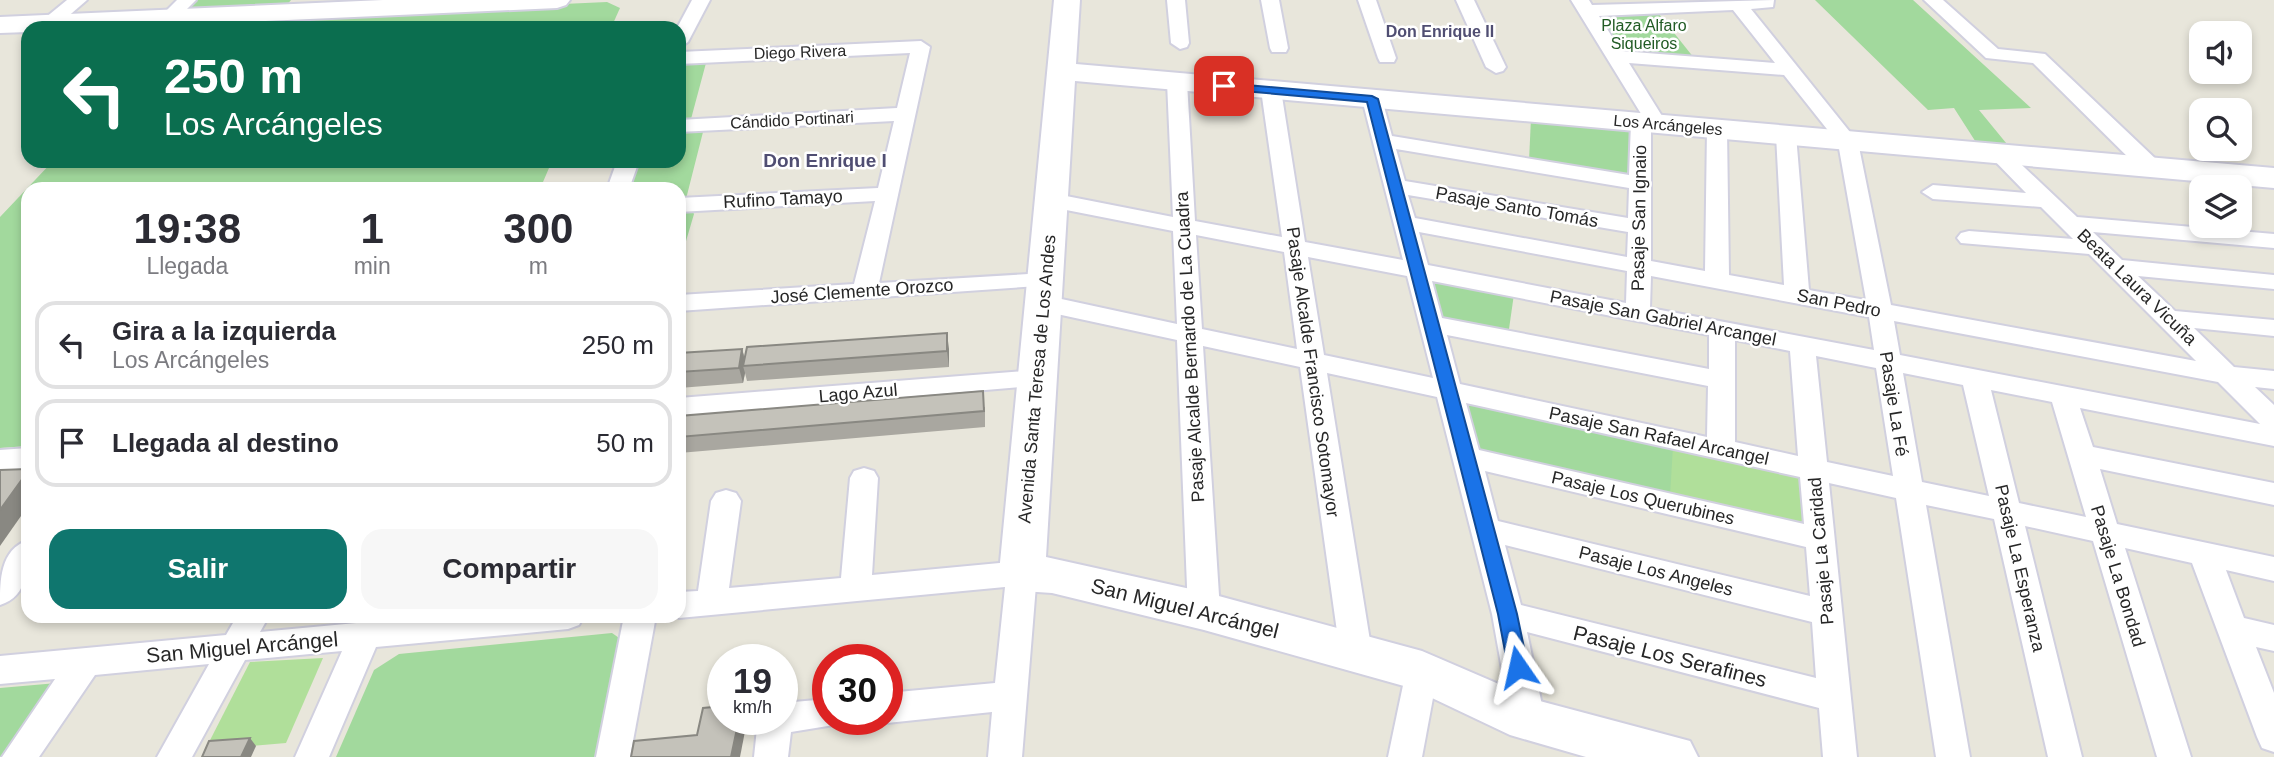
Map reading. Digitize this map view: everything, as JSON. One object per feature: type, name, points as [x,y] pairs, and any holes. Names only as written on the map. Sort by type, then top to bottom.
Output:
[{"type":"street","points":[[52,21],[78,0]]},
{"type":"street","points":[[61,21],[178,9],[557,0]]},
{"type":"street","points":[[686,29],[701,0]]},
{"type":"street","name":"Avenida Santa Teresa de Los Andes","points":[[1005,757],[1067,0]]},
{"type":"street","points":[[1176,0],[1180,43]]},
{"type":"street","points":[[1270,0],[1279,48]]},
{"type":"street","points":[[1367,0],[1387,58]]},
{"type":"street","points":[[1465,0],[1496,66]]},
{"type":"street","points":[[1933,0],[1993,54],[2038,58],[2152,168]]},
{"type":"street","points":[[1649,123],[1583,5],[1767,3]]},
{"type":"street","name":"Pasaje La Fé","points":[[1738,5],[1793,70],[1848,142],[1880,311],[1907,490],[1953,757]]},
{"type":"street","points":[[0,25],[21,24]]},
{"type":"street","points":[[865,291],[921,47]]},
{"type":"street","name":"Diego Rivera","points":[[686,58],[921,47]]},
{"type":"street","points":[[1612,56],[1793,70]]},
{"type":"street","name":"Los Arcángeles","points":[[1062,71],[2274,178]]},
{"type":"street","name":"Pasaje Alcalde Bernardo de La Cuadra","points":[[1177,82],[1204,611]]},
{"type":"street","name":"Pasaje Alcalde Francisco Sotomayor","points":[[1272,90],[1356,653]]},
{"type":"street","points":[[1372,99],[1508,614],[1528,720]]},
{"type":"street","name":"Cándido Portinari","points":[[686,126],[905,114]]},
{"type":"street","name":"Pasaje San Ignaio","points":[[1638,313],[1640,183],[1649,123]]},
{"type":"street","points":[[1717,130],[1717,280]]},
{"type":"street","points":[[1786,135],[1797,295]]},
{"type":"street","points":[[1383,141],[1640,183]]},
{"type":"street","name":"Beata Laura Vicuña","points":[[1999,154],[2274,421]]},
{"type":"street","name":"Pasaje Santo Tomás","points":[[1395,186],[1639,228]]},
{"type":"street","points":[[1933,191],[2048,201]]},
{"type":"street","name":"Rufino Tamayo","points":[[686,205],[886,194]]},
{"type":"street","name":"Pasaje San Gabriel Arcangel","points":[[1051,200],[2274,436]]},
{"type":"street","points":[[2070,222],[2274,242]]},
{"type":"street","name":"San Pedro","points":[[1405,223],[2227,375],[2274,380]]},
{"type":"street","points":[[1969,238],[2096,248]]},
{"type":"street","points":[[2115,266],[2274,282]]},
{"type":"street","name":"José Clemente Orozco","points":[[686,303],[865,291],[1044,291]]},
{"type":"street","name":"Pasaje San Rafael Arcangel","points":[[1044,291],[1188,334],[2274,569]]},
{"type":"street","points":[[2168,318],[2274,328]]},
{"type":"street","points":[[1431,324],[1722,380]]},
{"type":"street","points":[[1721,450],[1722,330]]},
{"type":"street","name":"Pasaje La Caridad","points":[[1802,345],[1840,757]]},
{"type":"street","name":"Pasaje La Esperanza","points":[[1975,378],[2065,757]]},
{"type":"street","name":"Lago Azul","points":[[686,406],[1037,379]]},
{"type":"street","name":"Pasaje La Bondad","points":[[2063,395],[2174,757]]},
{"type":"street","points":[[2081,454],[2274,494]]},
{"type":"street","name":"Pasaje Los Querubines","points":[[1466,457],[1820,539]]},
{"type":"street","points":[[0,460],[21,458]]},
{"type":"street","points":[[855,589],[864,478]]},
{"type":"street","points":[[712,602],[726,501]]},
{"type":"street","name":"Pasaje Los Angeles","points":[[1485,529],[1826,613]]},
{"type":"street","points":[[2204,554],[2272,724]]},
{"type":"street","points":[[0,593],[21,562]]},
{"type":"street","name":"San Miguel Arcángel","points":[[686,604],[1022,573],[1052,575],[1204,611],[1422,671],[1528,720],[1672,757]]},
{"type":"street","name":"Pasaje Los Serafines","points":[[1508,614],[1833,697]]},
{"type":"street","points":[[174,757],[249,623]]},
{"type":"street","name":"San Miguel Arcángel","points":[[0,670],[365,635],[401,624],[421,623]]},
{"type":"street","points":[[613,757],[639,623]]},
{"type":"street","points":[[2232,628],[2274,638]]},
{"type":"street","points":[[312,757],[365,635]]},
{"type":"street","points":[[19,757],[85,662]]},
{"type":"street","points":[[1405,757],[1422,671]]},
{"type":"street","points":[[903,706],[1010,696]]},
{"type":"street","points":[[771,757],[773,735]]},
{"type":"green space","points":[[187,0],[291,0],[281,12],[169,17]]},
{"type":"green space","points":[[1815,0],[1913,0],[2031,108],[1979,110],[2011,149],[1979,147],[1954,108],[1928,110]]},
{"type":"green space","points":[[607,2],[620,8],[614,21],[184,21]]},
{"type":"green space","name":"Plaza Alfaro Siqueiros","points":[[1655,9],[1698,63],[1612,56],[1586,11]]},
{"type":"green space","points":[[706,63],[691,119],[703,132],[686,199],[686,182],[630,182],[636,168],[686,168],[686,64]]},
{"type":"green space","points":[[1531,118],[1634,128],[1634,179],[1529,161]]},
{"type":"green space","points":[[46,168],[549,168],[543,182],[33,182]]},
{"type":"green space","points":[[21,195],[21,446],[0,448],[0,217]]},
{"type":"green space","points":[[686,199],[694,214],[686,241]]},
{"type":"green space","points":[[1426,277],[1514,294],[1508,336],[1439,322]]},
{"type":"green space","points":[[1447,390],[1813,470],[1820,539],[1466,457]]},
{"type":"green space","points":[[1673,447],[1802,476],[1804,528],[1670,496]]},
{"type":"green space","points":[[612,633],[622,640],[597,757],[336,757],[374,670],[399,654]]},
{"type":"green space","points":[[323,658],[286,743],[205,750],[250,662]]},
{"type":"green space","points":[[57,683],[5,757],[0,757],[0,688]]},
{"type":"building","points":[[947,333],[947,351],[743,366],[747,347]]},
{"type":"building","points":[[742,349],[739,368],[686,372],[686,353]]},
{"type":"building","points":[[983,391],[984,411],[686,436],[686,415]]},
{"type":"building","points":[[21,469],[21,481],[0,510],[0,470]]},
{"type":"building","points":[[703,708],[707,708],[707,735],[736,735],[731,757],[631,757],[634,741],[697,735]]},
{"type":"building","points":[[250,738],[241,757],[202,757],[209,741]]},
{"type":"district","name":"Don Enrique II","points":[[1440,31]]},
{"type":"district","name":"Don Enrique I","points":[[825,160]]},
{"type":"route","points":[[1224,86],[1372,99],[1508,614],[1518,667]]}]
